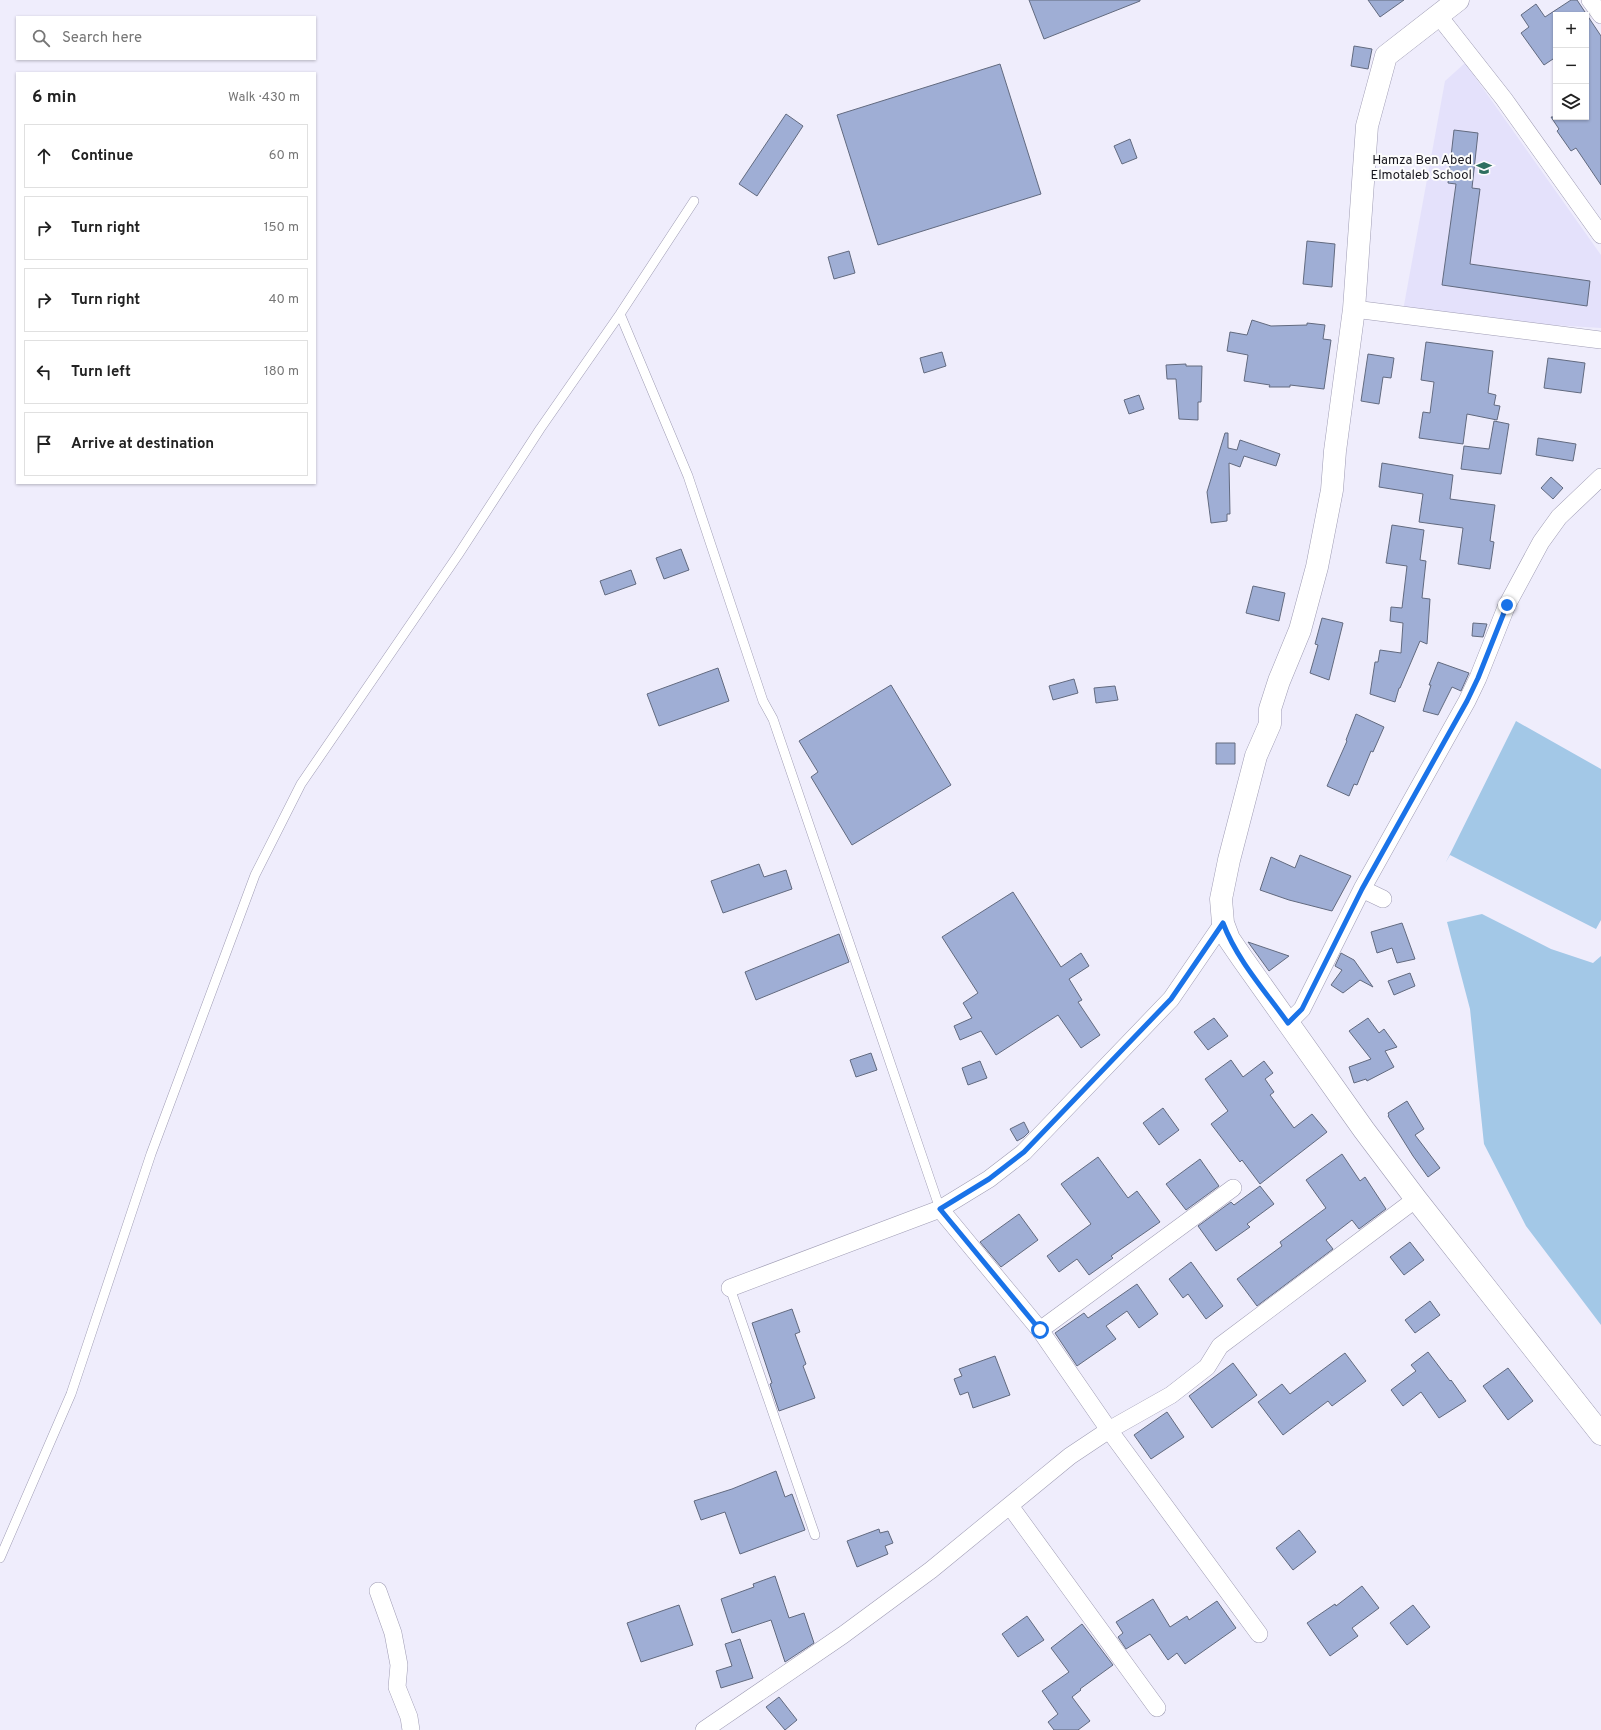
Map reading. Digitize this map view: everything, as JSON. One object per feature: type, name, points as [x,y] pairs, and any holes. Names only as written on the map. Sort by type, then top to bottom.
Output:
[{"type":"street","points":[[1458,0],[1399,44],[1386,56],[1367,126],[1354,309],[1332,490],[1317,567],[1300,630],[1279,681],[1270,709],[1270,724],[1256,756],[1233,845],[1221,899],[1223,923],[1229,939],[1238,952],[1416,1198],[1601,1434]]},
{"type":"street","points":[[1590,0],[1601,15]]},
{"type":"street","points":[[1438,15],[1504,99],[1601,235]]},
{"type":"street","points":[[1354,309],[1601,340]]},
{"type":"street","points":[[1288,1023],[1302,1009],[1362,889],[1467,701],[1478,678],[1507,605],[1541,542],[1559,517],[1601,477]]},
{"type":"street","points":[[1362,889],[1383,900]]},
{"type":"street","points":[[730,1288],[940,1209],[989,1179],[1024,1152],[1171,999],[1223,923]]},
{"type":"street","points":[[1040,1330],[1233,1188]]},
{"type":"street","points":[[704,1730],[849,1630],[931,1570],[1070,1456],[1109,1430],[1171,1395],[1207,1367],[1220,1346],[1416,1198]]},
{"type":"street","points":[[940,1209],[1040,1330],[1109,1430],[1259,1634]]},
{"type":"street","points":[[1010,1506],[1157,1708]]},
{"type":"street","points":[[378,1591],[393,1633],[398,1665],[397,1687],[409,1717],[411,1730]]},
{"type":"lane","points":[[0,1558],[71,1394],[151,1154],[255,875],[301,784],[458,555],[540,429],[620,314],[694,201]]},
{"type":"lane","points":[[620,314],[688,476],[763,701],[773,720],[940,1209]]},
{"type":"lane","points":[[730,1288],[815,1535]]},
{"type":"shaded area","name":"Hamza Ben Abed Elmotaleb School","points":[[1465,63],[1601,255],[1601,328],[1402,316],[1445,81]]},
{"type":"water","points":[[1516,721],[1601,769],[1601,920],[1596,929],[1450,855],[1446,862]]},
{"type":"water","points":[[1482,914],[1551,949],[1593,963],[1601,956],[1601,1325],[1526,1226],[1484,1144],[1470,1009],[1447,922]]},
{"type":"building","points":[[1029,0],[1140,0],[1140,1],[1044,39]]},
{"type":"building","points":[[1368,0],[1404,0],[1380,17]]},
{"type":"building","points":[[1571,0],[1577,0],[1585,12],[1553,12],[1553,59],[1544,65],[1521,33],[1529,27],[1521,15],[1536,4],[1545,17]]},
{"type":"building","points":[[1589,18],[1601,36],[1601,185],[1576,148],[1571,151],[1557,131],[1559,129],[1553,120],[1589,120]]},
{"type":"building","points":[[1354,46],[1372,49],[1368,69],[1351,66]]},
{"type":"building","points":[[1000,64],[1041,194],[878,245],[837,115]]},
{"type":"building","points":[[786,114],[803,126],[757,196],[739,184]]},
{"type":"building","points":[[1454,130],[1478,133],[1472,188],[1480,189],[1470,264],[1590,281],[1587,306],[1442,285],[1456,184],[1448,183]]},
{"type":"building","points":[[1130,139],[1137,158],[1122,164],[1114,146]]},
{"type":"building","points":[[1307,241],[1335,244],[1332,287],[1303,284]]},
{"type":"building","points":[[849,251],[855,273],[834,279],[828,257]]},
{"type":"building","points":[[1252,320],[1271,326],[1307,325],[1307,323],[1325,325],[1323,339],[1331,340],[1324,389],[1290,385],[1290,387],[1269,387],[1270,385],[1244,381],[1248,355],[1227,351],[1230,332],[1247,335]]},
{"type":"building","points":[[1426,342],[1493,351],[1488,393],[1496,395],[1494,405],[1500,406],[1497,420],[1467,414],[1463,444],[1419,438],[1423,412],[1430,413],[1434,382],[1421,380]]},
{"type":"building","points":[[942,352],[946,366],[924,373],[920,358]]},
{"type":"building","points":[[1368,354],[1394,358],[1391,378],[1383,377],[1379,404],[1361,401]]},
{"type":"building","points":[[1548,358],[1585,363],[1581,393],[1544,388]]},
{"type":"building","points":[[1186,364],[1186,366],[1202,366],[1201,402],[1198,402],[1198,420],[1179,419],[1176,379],[1167,379],[1166,365]]},
{"type":"building","points":[[1139,395],[1144,409],[1129,414],[1124,400]]},
{"type":"building","points":[[1494,421],[1509,424],[1501,474],[1461,469],[1464,446],[1489,449]]},
{"type":"building","points":[[1225,433],[1228,433],[1228,448],[1237,450],[1240,440],[1280,454],[1276,466],[1244,456],[1240,467],[1229,463],[1230,514],[1227,514],[1227,521],[1211,523],[1207,492]]},
{"type":"building","points":[[1538,438],[1576,444],[1573,461],[1536,455]]},
{"type":"building","points":[[1382,463],[1453,475],[1450,499],[1495,505],[1490,541],[1494,542],[1490,569],[1458,564],[1463,528],[1419,522],[1423,494],[1379,487]]},
{"type":"building","points":[[1551,477],[1563,488],[1553,499],[1541,488]]},
{"type":"building","points":[[1392,525],[1424,530],[1420,560],[1426,561],[1422,598],[1430,599],[1427,644],[1420,641],[1399,688],[1395,702],[1370,694],[1375,662],[1378,662],[1380,650],[1401,653],[1403,623],[1390,621],[1391,607],[1402,608],[1407,566],[1386,563]]},
{"type":"building","points":[[681,549],[689,570],[664,579],[656,558]]},
{"type":"building","points":[[631,570],[636,584],[605,595],[600,581]]},
{"type":"building","points":[[1253,586],[1285,593],[1279,621],[1246,613]]},
{"type":"building","points":[[1322,618],[1343,623],[1329,680],[1310,673],[1318,645],[1315,644]]},
{"type":"building","points":[[1473,623],[1487,624],[1483,637],[1472,636]]},
{"type":"building","points":[[1438,662],[1469,673],[1461,691],[1452,687],[1438,715],[1423,711],[1431,685],[1429,685]]},
{"type":"building","points":[[718,668],[729,701],[659,726],[647,694]]},
{"type":"building","points":[[1074,679],[1078,693],[1053,700],[1049,686]]},
{"type":"building","points":[[891,685],[951,785],[852,845],[811,777],[818,772],[799,741]]},
{"type":"building","points":[[1115,686],[1118,700],[1096,703],[1094,688]]},
{"type":"building","points":[[1356,714],[1384,727],[1373,752],[1371,751],[1357,785],[1354,784],[1349,796],[1327,786],[1347,741],[1346,740]]},
{"type":"building","points":[[1216,743],[1235,743],[1235,764],[1216,764]]},
{"type":"building","points":[[1300,855],[1351,876],[1332,911],[1289,900],[1260,890],[1271,857],[1295,868]]},
{"type":"building","points":[[759,864],[764,877],[786,870],[792,889],[723,913],[711,881]]},
{"type":"building","points":[[1013,892],[1061,967],[1081,953],[1089,966],[1069,979],[1082,1000],[1078,1002],[1100,1035],[1081,1048],[1058,1015],[996,1055],[981,1031],[960,1040],[954,1026],[972,1018],[963,1003],[978,993],[942,937]]},
{"type":"building","points":[[1402,923],[1415,959],[1397,963],[1392,948],[1377,953],[1371,932]]},
{"type":"building","points":[[839,934],[849,962],[756,1000],[745,972]]},
{"type":"building","points":[[1248,942],[1289,956],[1269,971]]},
{"type":"building","points":[[1341,953],[1354,960],[1373,987],[1360,980],[1343,993],[1331,985],[1342,970],[1335,966]]},
{"type":"building","points":[[1410,973],[1415,986],[1394,995],[1388,981]]},
{"type":"building","points":[[1214,1018],[1228,1036],[1208,1050],[1194,1032]]},
{"type":"building","points":[[1368,1018],[1379,1033],[1384,1029],[1397,1047],[1385,1051],[1394,1067],[1367,1081],[1366,1079],[1354,1083],[1349,1067],[1371,1059],[1349,1031]]},
{"type":"building","points":[[871,1053],[877,1070],[856,1077],[850,1060]]},
{"type":"building","points":[[1231,1060],[1243,1077],[1264,1061],[1273,1073],[1265,1079],[1274,1092],[1270,1095],[1294,1128],[1312,1114],[1327,1132],[1260,1184],[1242,1160],[1240,1162],[1211,1124],[1228,1111],[1205,1079]]},
{"type":"building","points":[[980,1061],[987,1078],[968,1085],[962,1068]]},
{"type":"building","points":[[1407,1101],[1424,1129],[1415,1135],[1440,1168],[1428,1177],[1388,1116],[1388,1113]]},
{"type":"building","points":[[1163,1108],[1179,1130],[1159,1145],[1143,1123]]},
{"type":"building","points":[[1024,1122],[1029,1132],[1017,1141],[1010,1129]]},
{"type":"building","points":[[1342,1154],[1360,1181],[1365,1177],[1386,1209],[1359,1229],[1352,1220],[1326,1240],[1333,1249],[1257,1306],[1237,1279],[1282,1246],[1280,1242],[1326,1208],[1306,1180]]},
{"type":"building","points":[[1098,1157],[1128,1198],[1137,1191],[1160,1222],[1111,1256],[1113,1258],[1089,1275],[1077,1259],[1059,1272],[1047,1256],[1091,1224],[1061,1184]]},
{"type":"building","points":[[1200,1159],[1219,1186],[1186,1210],[1166,1184]]},
{"type":"building","points":[[1260,1186],[1274,1204],[1247,1224],[1250,1227],[1216,1251],[1198,1226],[1231,1202],[1234,1205]]},
{"type":"building","points":[[1019,1214],[1038,1240],[1001,1267],[980,1242]]},
{"type":"building","points":[[1410,1242],[1424,1260],[1404,1275],[1390,1257]]},
{"type":"building","points":[[1191,1262],[1223,1306],[1206,1319],[1188,1294],[1183,1298],[1169,1279]]},
{"type":"building","points":[[1137,1284],[1158,1314],[1139,1328],[1127,1311],[1106,1326],[1116,1339],[1077,1366],[1055,1333],[1084,1313],[1088,1318]]},
{"type":"building","points":[[1430,1301],[1440,1315],[1415,1333],[1405,1320]]},
{"type":"building","points":[[792,1309],[800,1332],[795,1334],[806,1364],[803,1366],[815,1398],[779,1411],[770,1384],[772,1383],[752,1323]]},
{"type":"building","points":[[1428,1352],[1466,1401],[1439,1418],[1421,1392],[1403,1406],[1391,1390],[1416,1371],[1411,1365]]},
{"type":"building","points":[[1345,1353],[1366,1381],[1332,1406],[1328,1401],[1283,1435],[1258,1402],[1282,1384],[1290,1394]]},
{"type":"building","points":[[995,1356],[1010,1395],[973,1408],[968,1392],[960,1395],[954,1379],[962,1376],[959,1369]]},
{"type":"building","points":[[1233,1363],[1257,1395],[1212,1428],[1189,1396]]},
{"type":"building","points":[[1508,1368],[1533,1401],[1508,1420],[1483,1386]]},
{"type":"building","points":[[1167,1412],[1184,1437],[1151,1459],[1134,1435]]},
{"type":"building","points":[[776,1471],[785,1497],[792,1494],[805,1530],[740,1554],[725,1512],[701,1520],[694,1501],[732,1489]]},
{"type":"building","points":[[879,1529],[880,1533],[888,1531],[893,1543],[885,1546],[888,1554],[857,1567],[847,1541]]},
{"type":"building","points":[[1299,1530],[1316,1552],[1293,1570],[1276,1548]]},
{"type":"building","points":[[775,1576],[789,1618],[804,1613],[814,1643],[785,1662],[771,1620],[732,1633],[721,1599],[754,1587],[753,1584]]},
{"type":"building","points":[[1362,1586],[1379,1608],[1352,1628],[1358,1636],[1330,1656],[1307,1623],[1335,1604],[1336,1606]]},
{"type":"building","points":[[1153,1599],[1170,1627],[1187,1616],[1189,1620],[1217,1601],[1236,1628],[1185,1664],[1177,1653],[1168,1660],[1150,1634],[1126,1649],[1118,1637],[1123,1633],[1116,1622]]},
{"type":"building","points":[[679,1605],[693,1645],[641,1662],[627,1623]]},
{"type":"building","points":[[1413,1605],[1430,1627],[1407,1645],[1390,1623]]},
{"type":"building","points":[[1027,1616],[1044,1640],[1018,1657],[1002,1634]]},
{"type":"building","points":[[1082,1624],[1113,1665],[1080,1689],[1081,1690],[1072,1697],[1090,1721],[1078,1730],[1054,1730],[1048,1722],[1058,1714],[1042,1691],[1069,1672],[1051,1648]]},
{"type":"building","points":[[740,1639],[753,1678],[721,1688],[716,1671],[732,1666],[725,1644]]},
{"type":"building","points":[[779,1697],[797,1720],[785,1730],[766,1707]]},
{"type":"place","name":"Hamza Ben Abed Elmotaleb School","points":[[1484,168]]},
{"type":"route","points":[[1040,1330],[940,1209],[989,1179],[1024,1152],[1171,999],[1223,923],[1229,939],[1288,1023],[1302,1009],[1362,889],[1467,701],[1478,678],[1507,605]]}]
